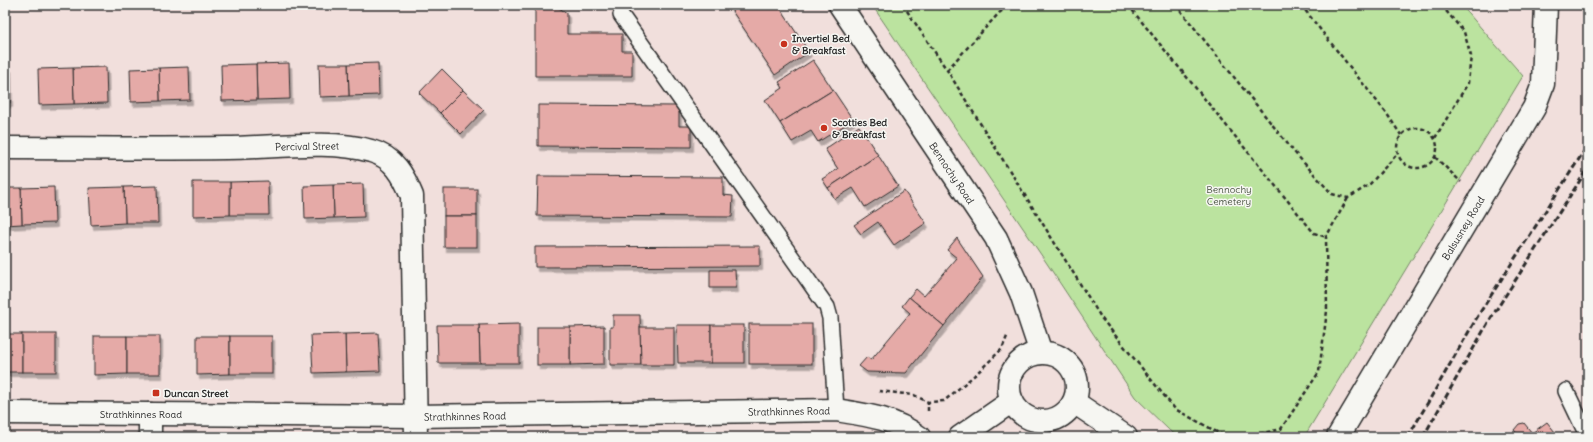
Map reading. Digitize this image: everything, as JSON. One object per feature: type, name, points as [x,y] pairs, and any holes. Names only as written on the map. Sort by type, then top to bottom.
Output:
[{"type":"street","name":"Bennochy Road","points":[[840,5],[996,238],[1020,292],[1041,353]]},
{"type":"street","name":"Balsusney Road","points":[[1338,437],[1534,108],[1543,84],[1546,5]]},
{"type":"street","name":"Percival Street","points":[[5,148],[226,148],[340,145],[372,151],[394,163],[406,179],[412,196],[416,427]]},
{"type":"street","points":[[1041,353],[1051,354],[1061,358],[1071,368],[1077,382],[1077,392],[1074,402],[1070,408],[1060,416],[1047,421],[1038,421],[1023,414],[1012,401],[1009,385],[1014,369],[1025,358],[1041,353]]},
{"type":"street","points":[[960,437],[1012,401]]},
{"type":"street","points":[[1074,402],[1126,437]]},
{"type":"street","name":"Strathkinnes Road","points":[[5,413],[150,414],[416,427],[836,410],[877,416],[906,428],[919,437]]},
{"type":"street","points":[[150,414],[150,437]]},
{"type":"lane","points":[[621,15],[827,307],[830,318],[836,410]]},
{"type":"lane","points":[[1566,391],[1588,437]]},
{"type":"path","points":[[903,5],[947,70],[1102,319],[1174,409],[1226,437]]},
{"type":"path","points":[[947,70],[993,19],[1010,5]]},
{"type":"path","points":[[1128,5],[1314,234],[1326,237]]},
{"type":"path","points":[[1176,5],[1295,153],[1332,194],[1348,198]]},
{"type":"path","points":[[1301,5],[1387,114],[1401,135]]},
{"type":"path","points":[[1435,138],[1468,82],[1471,56],[1464,32],[1441,5]]},
{"type":"path","points":[[1412,128],[1418,128],[1430,132],[1435,138],[1437,144],[1435,157],[1431,163],[1418,168],[1405,164],[1398,153],[1397,147],[1401,135],[1412,128]]},
{"type":"path","points":[[1246,437],[1281,429],[1318,372],[1327,311],[1326,237],[1348,198],[1369,185],[1398,153]]},
{"type":"path","points":[[1435,157],[1480,199]]},
{"type":"path","points":[[872,391],[914,395],[928,402],[944,401],[976,374],[1002,349],[1011,329]]},
{"type":"path","points":[[928,402],[928,411]]},
{"type":"green space","name":"Bennochy Cemetery","points":[[872,5],[1461,5],[1523,76],[1304,437],[1269,437],[1261,433],[1257,437],[1180,437],[1170,431],[1135,397],[1048,265]]},
{"type":"building","points":[[535,5],[559,5],[559,8],[567,13],[567,34],[622,34],[622,51],[632,51],[632,76],[535,76]]},
{"type":"building","points":[[728,5],[778,5],[809,52],[775,75]]},
{"type":"building","points":[[813,60],[833,90],[780,123],[765,100],[783,88],[779,82]]},
{"type":"building","points":[[289,63],[290,99],[257,100],[256,64]]},
{"type":"building","points":[[378,63],[379,95],[349,96],[348,64]]},
{"type":"building","points":[[256,64],[257,100],[222,101],[221,65]]},
{"type":"building","points":[[319,64],[348,64],[349,96],[320,97]]},
{"type":"building","points":[[5,67],[9,67],[10,103],[5,103]]},
{"type":"building","points":[[106,67],[107,103],[74,104],[73,68]]},
{"type":"building","points":[[189,67],[190,100],[160,101],[159,68]]},
{"type":"building","points":[[73,68],[74,104],[39,105],[38,69]]},
{"type":"building","points":[[159,68],[160,101],[131,102],[130,69]]},
{"type":"building","points":[[442,69],[463,90],[440,113],[419,93]]},
{"type":"building","points":[[463,90],[484,110],[461,134],[440,113]]},
{"type":"building","points":[[833,90],[853,120],[818,142],[811,131],[792,142],[780,123]]},
{"type":"building","points":[[538,105],[679,106],[679,126],[691,126],[691,147],[538,146]]},
{"type":"building","points":[[859,126],[878,155],[828,188],[822,179],[838,169],[825,149]]},
{"type":"building","points":[[878,155],[898,186],[865,207],[853,188],[835,199],[828,188]]},
{"type":"building","points":[[538,176],[723,177],[723,195],[733,196],[732,217],[537,216]]},
{"type":"building","points":[[268,181],[269,215],[230,215],[230,182]]},
{"type":"building","points":[[193,182],[230,182],[230,215],[193,216]]},
{"type":"building","points":[[363,184],[364,217],[334,218],[333,185]]},
{"type":"building","points":[[333,185],[334,218],[305,219],[304,186]]},
{"type":"building","points":[[157,186],[158,223],[125,223],[124,187]]},
{"type":"building","points":[[54,187],[55,223],[22,224],[21,188]]},
{"type":"building","points":[[124,187],[125,223],[91,225],[89,188]]},
{"type":"building","points":[[5,188],[21,188],[22,224],[5,225]]},
{"type":"building","points":[[444,189],[477,189],[477,216],[444,216]]},
{"type":"building","points":[[904,191],[926,223],[894,245],[878,222],[861,234],[854,225]]},
{"type":"building","points":[[444,216],[477,216],[477,247],[444,247]]},
{"type":"building","points":[[957,238],[983,277],[944,326],[909,297],[916,289],[924,296],[957,258],[947,250]]},
{"type":"building","points":[[760,246],[760,266],[535,267],[535,247]]},
{"type":"building","points":[[710,270],[735,270],[736,288],[710,288]]},
{"type":"building","points":[[909,297],[944,326],[906,373],[867,372],[859,366],[867,357],[871,360],[910,313],[902,306]]},
{"type":"building","points":[[613,315],[640,315],[641,365],[610,365],[610,327],[613,327]]},
{"type":"building","points":[[519,324],[519,363],[480,363],[479,325]]},
{"type":"building","points":[[749,324],[812,324],[812,364],[749,364]]},
{"type":"building","points":[[437,325],[479,325],[480,363],[438,363]]},
{"type":"building","points":[[677,325],[711,325],[711,363],[678,363]]},
{"type":"building","points":[[711,325],[744,325],[744,363],[711,363]]},
{"type":"building","points":[[604,326],[604,364],[570,365],[570,327]]},
{"type":"building","points":[[537,327],[570,327],[570,365],[537,365]]},
{"type":"building","points":[[640,327],[674,327],[674,365],[641,365]]},
{"type":"building","points":[[378,333],[380,371],[346,372],[345,334]]},
{"type":"building","points":[[5,334],[22,334],[22,372],[5,372]]},
{"type":"building","points":[[22,334],[56,334],[56,372],[22,372]]},
{"type":"building","points":[[345,334],[346,372],[313,373],[311,335]]},
{"type":"building","points":[[94,336],[127,336],[127,374],[94,375]]},
{"type":"building","points":[[127,336],[160,336],[160,374],[127,374]]},
{"type":"building","points":[[197,336],[230,336],[230,374],[197,375]]},
{"type":"building","points":[[230,336],[272,336],[272,374],[230,374]]},
{"type":"building","points":[[1547,422],[1559,437],[1520,437],[1514,430],[1519,424],[1524,423],[1532,433]]},
{"type":"railway","points":[[1408,437],[1479,314],[1588,145]]},
{"type":"railway","points":[[1423,437],[1489,321],[1588,168]]},
{"type":"place","name":"Invertiel Bed & Breakfast","points":[[784,44]]},
{"type":"place","name":"Scotties Bed & Breakfast","points":[[824,128]]},
{"type":"place","name":"Duncan Street","points":[[156,393]]}]
